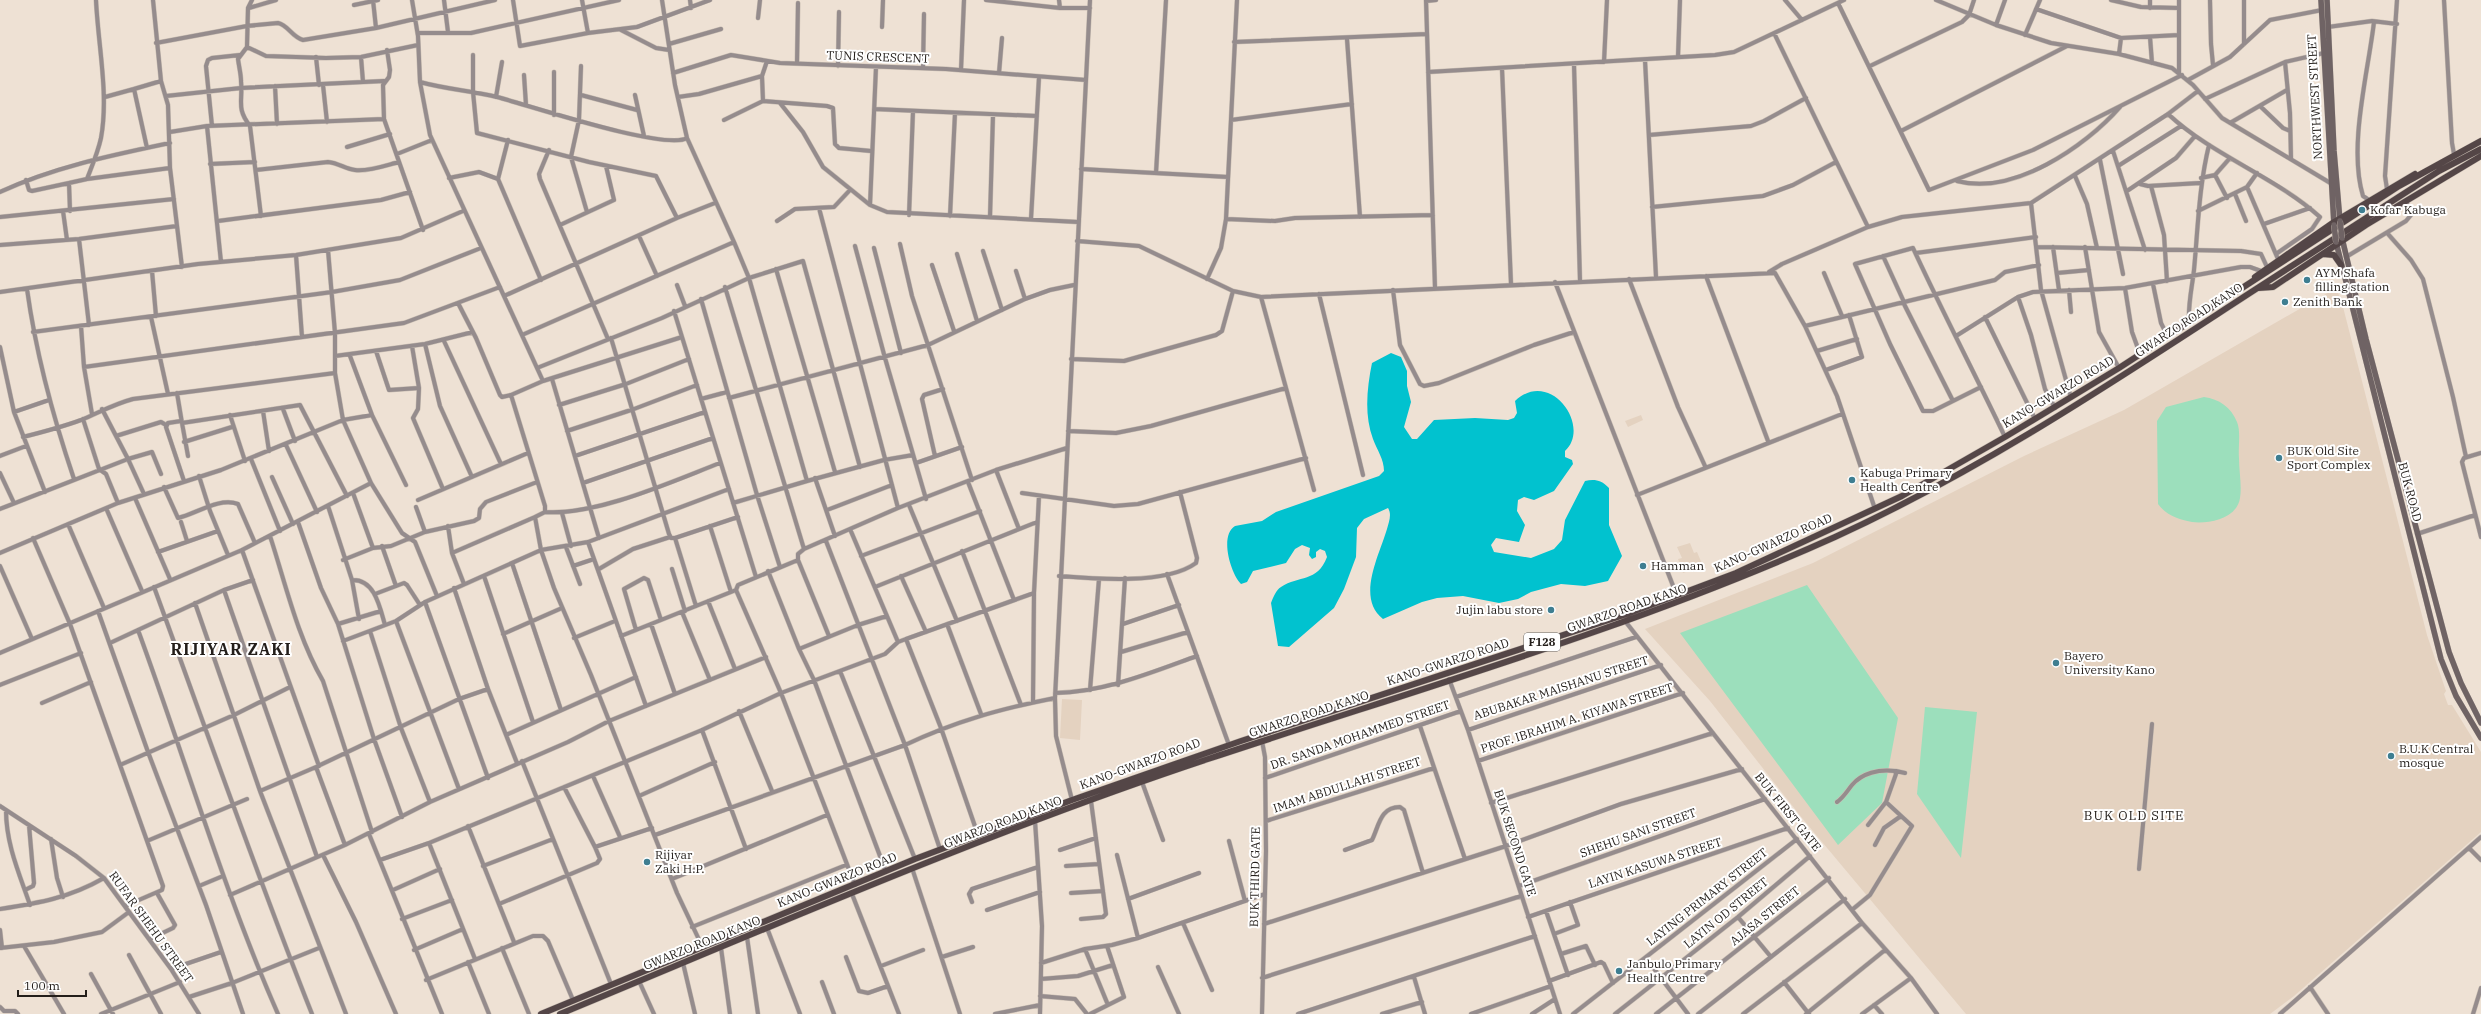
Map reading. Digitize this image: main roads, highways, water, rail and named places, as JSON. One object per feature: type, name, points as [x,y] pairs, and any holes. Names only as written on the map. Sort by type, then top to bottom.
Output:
[{"type":"main road","name":"NORTHWEST STREET","points":[[2321,0],[2332,184],[2336,192]]},
{"type":"main road","name":"NORTHWEST STREET","points":[[2327,0],[2336,192]]},
{"type":"main road","name":"KANO-GWARZO ROAD","points":[[541,1014],[915,859],[1072,800],[1172,764],[1627,614],[1677,596],[1712,586],[1902,496],[2055,408],[2420,174],[2454,154],[2481,141]]},
{"type":"main road","name":"GWARZO ROAD KANO","points":[[560,1014],[912,868],[1035,821],[1142,782],[1262,741],[1625,621],[1872,519],[1980,462],[2067,412],[2439,171],[2481,149]]},
{"type":"main road","points":[[2258,288],[2272,287],[2322,255],[2336,243],[2481,156]]},
{"type":"main road","points":[[2439,171],[2446,176]]},
{"type":"main road","points":[[2251,283],[2261,271],[2277,257],[2406,177],[2420,174]]},
{"type":"main road","points":[[2336,192],[2337,221]]},
{"type":"main road","name":"BUK ROAD","points":[[2337,221],[2343,239],[2346,257],[2400,470],[2449,652],[2461,683],[2481,724]]},
{"type":"main road","name":"BUK ROAD","points":[[2337,221],[2336,243],[2341,265],[2441,658],[2456,696],[2481,738]]},
{"type":"main road","points":[[2322,255],[2330,253],[2341,265]]},
{"type":"main road","points":[[2394,472],[2400,470]]},
{"type":"main road","points":[[1172,764],[1174,771]]},
{"type":"main road","points":[[809,903],[813,910]]},
{"type":"water","points":[[1391,353],[1401,357],[1407,371],[1407,386],[1411,402],[1404,427],[1412,439],[1417,439],[1434,420],[1475,418],[1508,420],[1514,418],[1517,413],[1515,401],[1528,393],[1541,391],[1553,396],[1563,404],[1570,415],[1574,428],[1572,440],[1565,451],[1565,457],[1572,460],[1573,464],[1554,491],[1534,500],[1524,497],[1518,500],[1517,511],[1525,525],[1519,542],[1496,538],[1491,545],[1494,552],[1531,558],[1554,549],[1562,540],[1565,520],[1585,481],[1598,481],[1609,488],[1609,525],[1622,556],[1608,581],[1585,586],[1561,584],[1531,592],[1518,599],[1499,603],[1463,596],[1437,598],[1422,602],[1383,619],[1375,610],[1371,600],[1370,588],[1375,564],[1389,521],[1390,513],[1388,508],[1364,519],[1357,528],[1356,557],[1344,589],[1334,608],[1289,647],[1278,646],[1271,603],[1281,587],[1288,583],[1313,575],[1318,571],[1327,557],[1325,551],[1320,549],[1316,552],[1316,557],[1312,559],[1309,555],[1310,548],[1302,545],[1295,549],[1286,563],[1253,571],[1247,582],[1241,584],[1230,564],[1228,555],[1227,546],[1230,531],[1235,526],[1262,521],[1276,512],[1379,476],[1384,471],[1382,459],[1370,430],[1367,401],[1372,363]]},
{"type":"place","name":"Kofar Kabuga","points":[[2362,210]]},
{"type":"place","name":"AYM Shafa filling station","points":[[2307,280]]},
{"type":"place","name":"Zenith Bank","points":[[2285,302]]},
{"type":"place","name":"BUK Old Site Sport Complex","points":[[2279,458]]},
{"type":"place","name":"Kabuga Primary Health Centre","points":[[1852,480]]},
{"type":"place","name":"Hamman","points":[[1643,566]]},
{"type":"place","name":"Jujin labu store","points":[[1551,610]]},
{"type":"place","name":"Bayero University Kano","points":[[2056,663]]},
{"type":"place","name":"B.U.K Central mosque","points":[[2391,756]]},
{"type":"place","name":"Rijiyar Zaki H.P.","points":[[647,862]]},
{"type":"place","name":"Janbulo Primary Health Centre","points":[[1619,971]]},
{"type":"district","name":"RIJIYAR ZAKI","points":[[231,649]]},
{"type":"district","name":"BUK OLD SITE","points":[[2134,815]]}]
